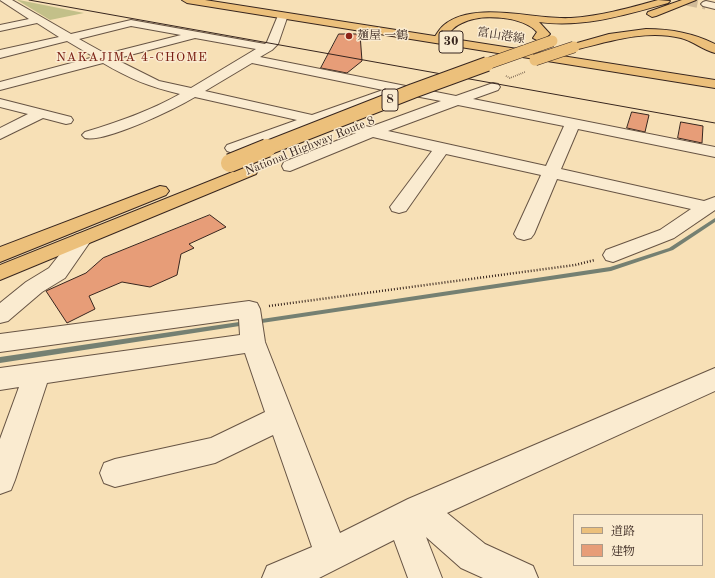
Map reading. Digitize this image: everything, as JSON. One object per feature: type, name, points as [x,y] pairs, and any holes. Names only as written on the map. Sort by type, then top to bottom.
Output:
[{"type":"main road","name":"富山港線","points":[[187,0],[715,84]]},
{"type":"main road","points":[[582,30],[666,0]]},
{"type":"main road","points":[[439,40],[441,33],[451,24],[465,17],[488,14],[510,14],[557,21],[585,20],[666,0]]},
{"type":"main road","name":"National Highway Route 8","points":[[0,255],[232,156],[474,68],[631,22],[691,0]]},
{"type":"main road","points":[[709,5],[673,14],[676,23],[715,44]]},
{"type":"main road","points":[[439,40],[452,34],[461,25],[473,18],[489,16],[511,17],[529,21],[541,28],[544,34],[559,42],[606,37],[624,33],[645,32],[687,37],[706,44],[715,50]]},
{"type":"main road","name":"National Highway Route 8","points":[[285,162],[492,81],[559,42]]},
{"type":"main road","name":"National Highway Route 8","points":[[0,273],[258,167]]},
{"type":"street","points":[[0,7],[9,2],[104,59],[145,80],[552,172],[711,204]]},
{"type":"street","points":[[90,135],[132,122],[164,109],[268,48],[272,44],[283,15]]},
{"type":"street","points":[[0,28],[38,20]]},
{"type":"street","points":[[0,54],[131,24],[140,24],[268,48]]},
{"type":"street","points":[[0,86],[197,35]]},
{"type":"street","points":[[250,59],[715,152]]},
{"type":"street","points":[[232,156],[314,119],[425,79]]},
{"type":"street","points":[[285,162],[372,132],[457,100],[492,81]]},
{"type":"street","points":[[0,103],[66,120]]},
{"type":"street","points":[[0,134],[40,114]]},
{"type":"street","points":[[524,234],[573,123]]},
{"type":"street","points":[[399,207],[443,148]]},
{"type":"street","points":[[613,255],[667,234],[711,204]]},
{"type":"street","points":[[0,315],[34,287],[57,273],[82,239]]},
{"type":"street","points":[[0,343],[249,309],[253,342],[332,555]]},
{"type":"street","points":[[0,379],[253,342]]},
{"type":"street","points":[[0,480],[37,373]]},
{"type":"street","points":[[278,578],[332,555],[411,515],[715,379]]},
{"type":"street","points":[[115,473],[215,450],[281,418]]},
{"type":"street","points":[[411,515],[425,578]]},
{"type":"street","points":[[411,515],[473,556],[521,578]]},
{"type":"path","points":[[510,78],[528,70]]},
{"type":"path","points":[[249,309],[576,265],[613,255]]},
{"type":"shaded area","points":[[17,0],[19,0],[84,13],[50,20]]},
{"type":"building","points":[[339,34],[360,34],[362,61],[347,73],[321,68]]},
{"type":"building","points":[[632,112],[649,115],[645,132],[627,128]]},
{"type":"building","points":[[681,122],[703,126],[702,143],[678,138]]},
{"type":"building","points":[[210,215],[226,227],[189,244],[194,248],[181,254],[177,275],[150,287],[122,282],[89,296],[95,309],[67,323],[46,291],[86,273],[103,258]]},
{"type":"waterway","points":[[255,322],[611,269],[671,249],[715,220]]},
{"type":"waterway","points":[[0,360],[246,323]]},
{"type":"tunnel","points":[[687,0],[706,4]]},
{"type":"tram line","points":[[29,0],[715,123]]},
{"type":"place","name":"麺屋 一鶴","points":[[349,36]]},
{"type":"district","name":"NAKAJIMA 4-CHOME","points":[[132,58]]}]
